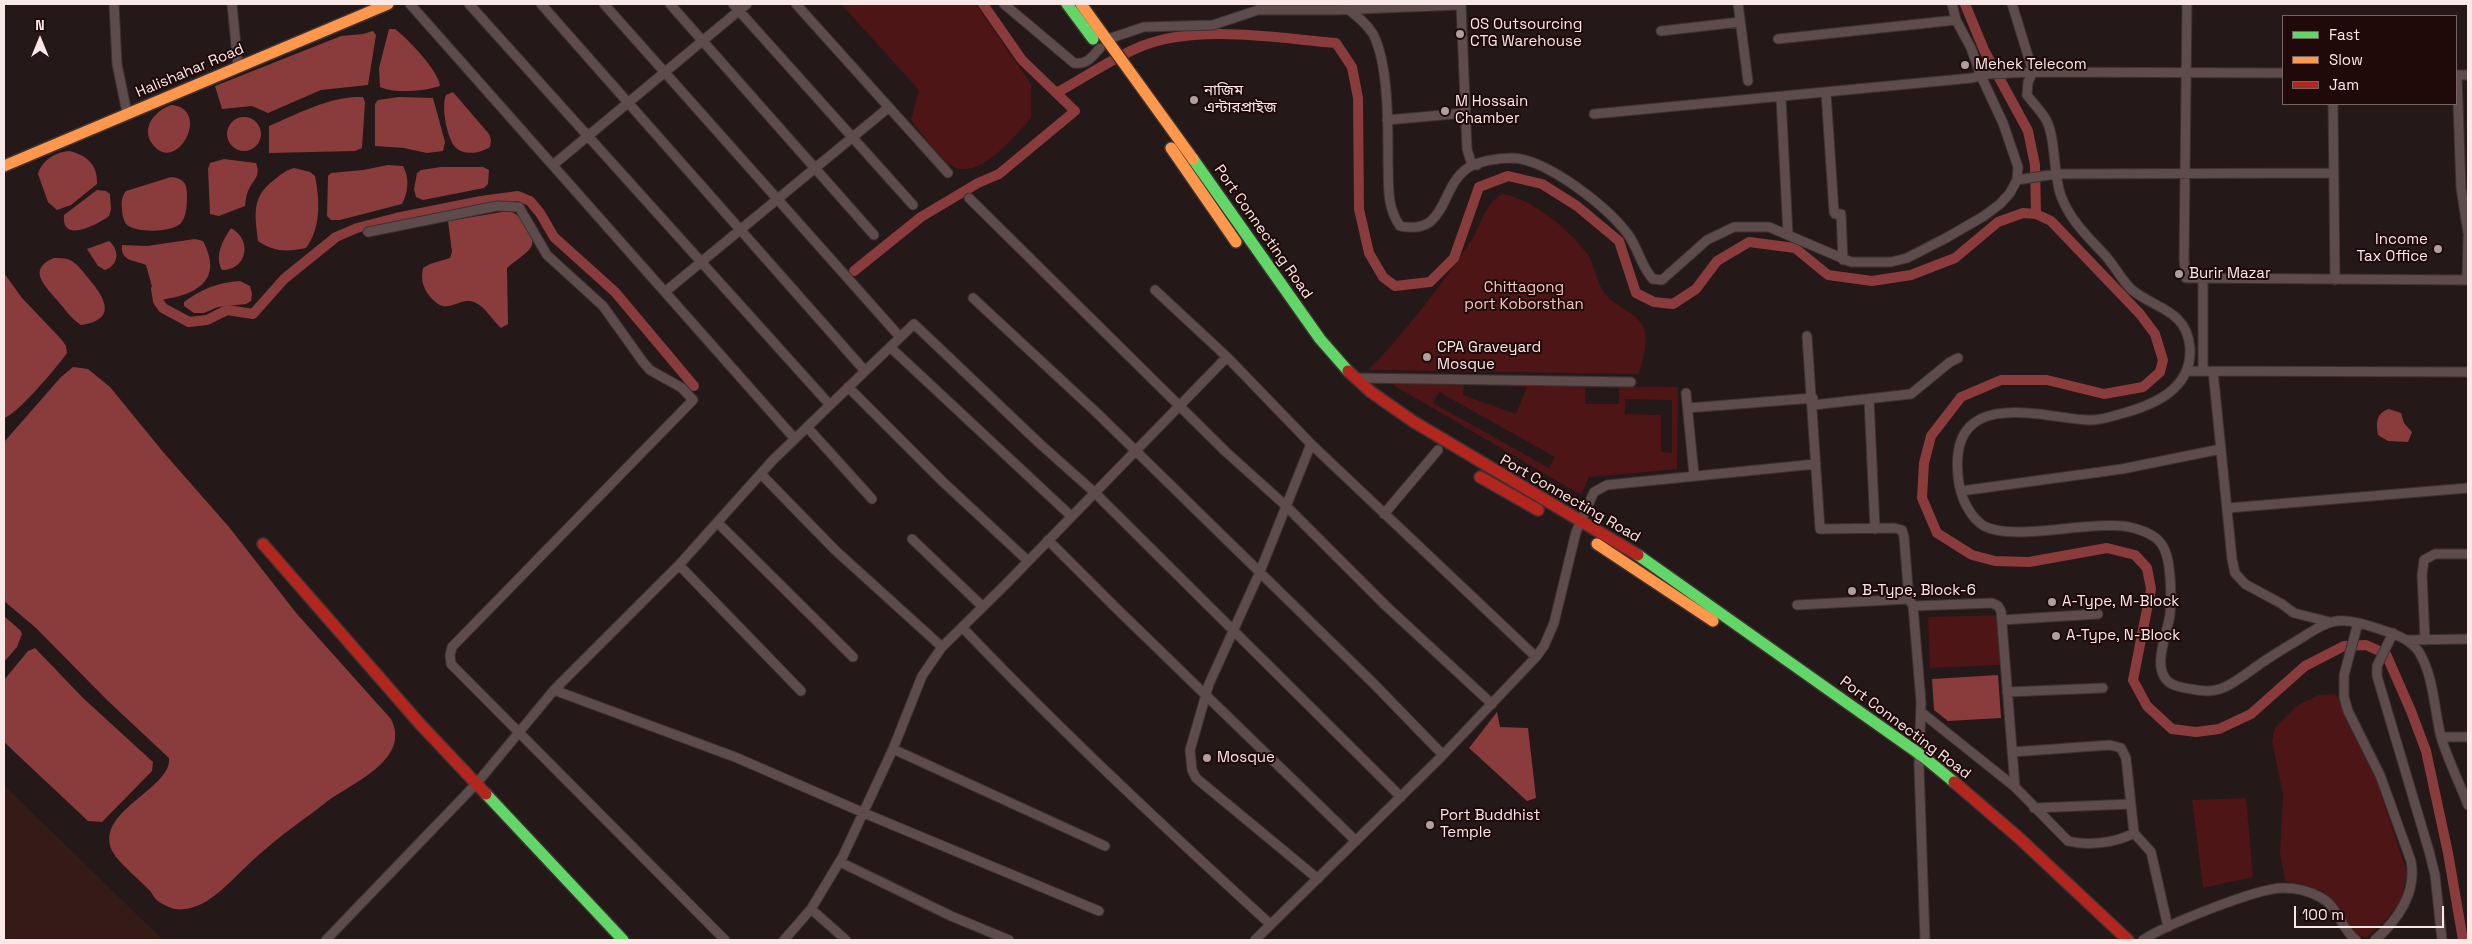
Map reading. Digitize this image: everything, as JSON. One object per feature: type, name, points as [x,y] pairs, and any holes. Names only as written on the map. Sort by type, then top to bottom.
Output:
[{"type":"main road","name":"Halishahar Road","points":[[4,166],[388,4]]},
{"type":"main road","name":"Port Connecting Road","points":[[1067,4],[1105,46],[1339,362],[1371,392],[1414,422],[1578,526],[1919,766],[1972,807],[2046,874],[2112,940]]},
{"type":"main road","name":"Port Connecting Road","points":[[1081,4],[1105,46]]},
{"type":"main road","name":"Port Connecting Road","points":[[1129,78],[1243,251]]},
{"type":"main road","name":"Port Connecting Road","points":[[1275,296],[1312,345],[1352,389],[1397,424],[1442,453]]},
{"type":"main road","name":"Port Connecting Road","points":[[1473,473],[1578,526],[1670,576],[1919,754],[2018,836],[2128,940]]},
{"type":"main road","points":[[263,544],[420,724],[623,940]]},
{"type":"street","points":[[114,4],[117,64],[127,113]]},
{"type":"street","points":[[232,4],[238,67]]},
{"type":"street","points":[[410,4],[795,439]]},
{"type":"street","points":[[469,4],[830,405]]},
{"type":"street","points":[[541,4],[865,371]]},
{"type":"street","points":[[604,4],[900,337]]},
{"type":"street","points":[[670,4],[874,235]]},
{"type":"street","points":[[553,165],[703,41],[736,7],[747,4]]},
{"type":"street","points":[[796,4],[948,173]]},
{"type":"street","points":[[1004,4],[1074,63],[1082,64],[1089,61],[1105,46],[1144,27],[1213,25],[1259,7],[1349,10],[1461,4],[1468,156],[1470,162],[1477,165]]},
{"type":"street","points":[[1738,4],[1748,80]]},
{"type":"street","points":[[1952,4],[1956,20],[1985,75],[2010,140],[2021,180]]},
{"type":"street","points":[[2012,4],[2034,72],[2028,82],[2027,95],[2046,119],[2054,175],[2060,195],[2085,237],[2104,254],[2131,288],[2164,307],[2184,327],[2189,337],[2190,353],[2186,372],[2179,385],[2166,396],[2149,404],[2108,417],[2091,420],[2053,414],[2012,413],[1992,414],[1976,420],[1966,430],[1958,448],[1956,465],[1961,491],[1970,512],[1982,526],[2002,532],[2124,526],[2149,533],[2160,540],[2167,551],[2170,585],[2170,615],[2163,648],[2162,674],[2169,682],[2182,688],[2218,690],[2233,683],[2283,649],[2330,622]]},
{"type":"street","points":[[2187,4],[2184,172],[2186,278],[2468,280],[2468,234],[2461,188],[2457,98]]},
{"type":"street","points":[[736,7],[912,205]]},
{"type":"street","points":[[1349,10],[1361,19],[1373,34],[1380,54],[1387,120],[1388,198],[1391,214],[1400,226],[1413,229],[1429,224],[1465,170],[1495,159],[1517,158],[1573,184],[1592,197],[1627,233],[1637,247],[1648,274],[1653,279],[1662,280],[1707,240],[1734,227],[1769,228],[1788,234],[1843,260],[1874,263],[1907,258],[1984,216],[2010,193],[2021,180],[2054,175],[2184,172],[2334,173]]},
{"type":"street","points":[[1778,38],[1956,20]]},
{"type":"street","points":[[1661,30],[1740,22]]},
{"type":"street","points":[[1594,114],[1780,98],[2017,73],[2282,73]]},
{"type":"street","points":[[1826,93],[1834,212],[1835,214],[1841,214],[1843,260]]},
{"type":"street","points":[[1780,98],[1788,234]]},
{"type":"street","points":[[2333,105],[2335,280]]},
{"type":"street","points":[[666,291],[888,108]]},
{"type":"street","points":[[1387,120],[1465,113]]},
{"type":"street","points":[[969,198],[1225,451],[1286,506],[1385,605],[1492,704]]},
{"type":"street","points":[[368,232],[497,206],[519,207],[547,255],[603,306],[650,370],[682,388],[693,400],[452,647],[450,654],[451,664],[519,735],[725,940]]},
{"type":"street","points":[[2203,279],[2203,371]]},
{"type":"street","points":[[1155,290],[1227,356],[1311,444],[1536,657]]},
{"type":"street","points":[[973,298],[1135,451],[1259,574],[1374,684],[1443,755]]},
{"type":"street","points":[[326,940],[476,783],[519,735],[554,690],[679,565],[795,439],[914,324],[1094,492],[1400,797]]},
{"type":"street","points":[[1807,336],[1813,401],[1820,529],[1875,528],[1902,530],[1921,712],[1919,766],[1925,940]]},
{"type":"street","points":[[890,347],[1071,516]]},
{"type":"street","points":[[784,940],[811,909],[840,862],[893,749],[922,676],[942,647],[963,628],[1227,356]]},
{"type":"street","points":[[1688,408],[1869,399],[1911,394],[1958,358]]},
{"type":"street","points":[[2213,371],[2232,559],[2235,573],[2245,584],[2282,604],[2294,613],[2330,622],[2357,626],[2408,640],[2468,639]]},
{"type":"street","points":[[2186,372],[2468,372]]},
{"type":"street","points":[[1356,378],[1631,382]]},
{"type":"street","points":[[848,386],[942,481],[1028,561]]},
{"type":"street","points":[[1686,393],[1694,475]]},
{"type":"street","points":[[1869,399],[1875,528]]},
{"type":"street","points":[[807,427],[872,499]]},
{"type":"street","points":[[1311,444],[1259,574],[1206,694],[1190,750],[1192,770],[1196,778],[1318,879]]},
{"type":"street","points":[[1961,491],[2122,469],[2220,450]]},
{"type":"street","points":[[1384,514],[1442,453]]},
{"type":"street","points":[[1255,940],[1443,755],[1536,657],[1544,646],[1554,623],[1578,526],[1594,492],[1607,485],[1816,464]]},
{"type":"street","points":[[761,474],[829,544],[942,647]]},
{"type":"street","points":[[2228,508],[2468,488]]},
{"type":"street","points":[[718,523],[853,657]]},
{"type":"street","points":[[912,539],[983,607]]},
{"type":"street","points":[[1048,540],[1356,841]]},
{"type":"street","points":[[2425,640],[2422,575],[2424,560],[2435,554],[2468,554]]},
{"type":"street","points":[[679,565],[801,691]]},
{"type":"street","points":[[1797,605],[1992,603],[1998,606],[2002,620],[2015,787]]},
{"type":"street","points":[[2002,620],[2098,614]]},
{"type":"street","points":[[2357,626],[2344,675],[2344,696],[2348,711],[2380,775],[2412,861],[2414,875],[2410,893],[2400,911],[2375,940]]},
{"type":"street","points":[[963,628],[1032,700],[1155,819],[1270,924]]},
{"type":"street","points":[[2392,635],[2378,666],[2377,676],[2429,851],[2436,883],[2442,940]]},
{"type":"street","points":[[2408,640],[2418,651],[2431,683],[2442,737],[2468,805]]},
{"type":"street","points":[[2007,692],[2102,688]]},
{"type":"street","points":[[554,690],[735,757],[1099,911]]},
{"type":"street","points":[[1921,712],[2015,787],[2068,840],[2078,843],[2124,838],[2134,833]]},
{"type":"street","points":[[2442,737],[2468,737]]},
{"type":"street","points":[[2012,752],[2110,745],[2121,748],[2126,758],[2134,833],[2151,852],[2168,927]]},
{"type":"street","points":[[893,749],[1105,846]]},
{"type":"street","points":[[2034,808],[2131,804]]},
{"type":"street","points":[[840,862],[951,916],[1008,940]]},
{"type":"street","points":[[2143,940],[2168,927],[2240,900],[2281,888],[2300,890],[2320,897],[2331,906],[2350,936],[2356,940]]},
{"type":"street","points":[[811,909],[846,940]]},
{"type":"shaded area","points":[[389,29],[395,29],[422,55],[434,72],[440,86],[410,91],[380,87],[379,68]]},
{"type":"shaded area","points":[[373,31],[376,35],[368,85],[321,90],[268,113],[252,106],[222,109],[215,86],[341,36]]},
{"type":"shaded area","points":[[453,92],[489,134],[491,140],[490,147],[482,151],[468,153],[456,148],[453,144],[448,130],[444,107],[446,95]]},
{"type":"shaded area","points":[[363,97],[365,102],[362,148],[355,151],[269,153],[269,126],[321,104]]},
{"type":"shaded area","points":[[399,97],[433,98],[445,142],[443,151],[427,153],[404,148],[375,146],[375,104],[378,100]]},
{"type":"shaded area","points":[[171,105],[183,109],[189,116],[190,125],[188,135],[182,144],[175,151],[166,153],[157,149],[151,143],[148,129],[158,112]]},
{"type":"shaded area","points":[[244,117],[251,118],[256,122],[260,127],[260,141],[256,146],[251,150],[244,151],[237,150],[232,146],[228,141],[227,134],[228,127],[232,122],[237,118]]},
{"type":"shaded area","points":[[69,151],[81,155],[90,162],[96,171],[97,184],[71,205],[57,210],[48,202],[38,174],[50,158],[59,153]]},
{"type":"shaded area","points":[[224,159],[256,163],[258,171],[247,193],[245,206],[219,216],[210,214],[208,169],[210,163]]},
{"type":"shaded area","points":[[388,165],[403,166],[407,175],[406,195],[402,204],[340,220],[331,220],[327,216],[328,176],[331,173]]},
{"type":"shaded area","points":[[441,167],[483,167],[489,170],[488,184],[484,188],[423,200],[416,197],[414,189],[417,173],[421,170]]},
{"type":"shaded area","points":[[294,168],[310,172],[315,176],[318,195],[317,223],[306,248],[293,250],[275,249],[258,241],[256,207],[261,193],[267,186],[283,173]]},
{"type":"shaded area","points":[[171,177],[178,178],[186,186],[186,209],[181,223],[170,229],[153,231],[137,229],[126,224],[122,204],[126,191]]},
{"type":"shaded area","points":[[97,190],[106,191],[110,194],[111,209],[109,216],[81,230],[68,229],[65,224],[64,215]]},
{"type":"shaded area","points":[[508,211],[513,212],[527,225],[533,242],[526,253],[507,268],[508,324],[501,328],[476,303],[469,301],[441,306],[435,302],[424,288],[422,275],[423,268],[450,258],[452,252],[448,221]]},
{"type":"shaded area","points":[[231,228],[238,233],[242,240],[244,254],[242,260],[237,265],[230,269],[222,270],[219,254]]},
{"type":"shaded area","points":[[195,239],[203,241],[209,255],[210,266],[208,276],[203,284],[195,290],[173,298],[160,300],[154,294],[146,265],[129,259],[123,254],[122,250],[122,245],[147,246]]},
{"type":"shaded area","points":[[109,241],[115,249],[116,257],[113,265],[105,270],[98,266],[87,249]]},
{"type":"shaded area","points":[[54,258],[73,262],[95,287],[100,294],[105,308],[104,314],[100,319],[81,325],[77,323],[47,289],[41,278],[41,267]]},
{"type":"shaded area","points":[[4,273],[22,298],[62,340],[66,346],[67,353],[27,400],[4,418]]},
{"type":"shaded area","points":[[240,281],[250,286],[251,301],[246,304],[218,307],[204,313],[194,313],[184,306],[184,302],[197,293],[225,283]]},
{"type":"shaded area","points":[[73,367],[88,369],[110,387],[164,453],[229,527],[297,614],[391,719],[395,734],[393,747],[386,759],[375,769],[284,834],[214,896],[200,905],[187,909],[173,908],[157,900],[117,858],[109,839],[113,826],[121,814],[159,780],[167,769],[169,758],[107,700],[36,628],[4,601],[4,442],[61,377]]},
{"type":"shaded area","points":[[2389,409],[2401,413],[2404,423],[2412,432],[2408,442],[2388,441],[2378,435],[2379,416]]},
{"type":"shaded area","points":[[4,616],[22,634],[17,647],[4,662]]},
{"type":"shaded area","points":[[35,648],[83,698],[153,762],[152,771],[102,822],[88,821],[4,742],[4,680],[28,651]]},
{"type":"shaded area","points":[[1998,675],[2001,718],[1948,721],[1934,710],[1932,679]]},
{"type":"shaded area","points":[[1497,712],[1500,727],[1528,728],[1536,798],[1527,801],[1469,748]]},
{"type":"shaded area","points":[[4,785],[163,940],[4,940]]},
{"type":"green space","points":[[841,4],[976,4],[1031,84],[1031,118],[996,154],[973,168],[962,169],[947,163],[911,120],[919,90]]},
{"type":"green space","name":"Chittagong port Koborsthan","points":[[1502,194],[1538,209],[1572,236],[1588,255],[1605,294],[1639,320],[1643,326],[1646,343],[1639,374],[1368,370],[1395,342],[1434,293],[1469,244],[1486,210]]},
{"type":"green space","points":[[1390,383],[1678,387],[1677,469],[1589,477],[1581,495]],"holes":[[[1464,385],[1527,387],[1516,414],[1463,395]],[[1585,388],[1619,388],[1619,404],[1585,404]],[[1439,392],[1555,457],[1549,468],[1433,403]],[[1625,399],[1672,400],[1672,453],[1661,452],[1661,415],[1625,414]]]},
{"type":"green space","points":[[1998,615],[2000,665],[1930,668],[1928,617]]},
{"type":"green space","points":[[2336,694],[2375,775],[2407,873],[2401,901],[2384,922],[2366,938],[2353,932],[2341,909],[2323,891],[2285,881],[2280,853],[2283,795],[2272,741],[2275,728],[2298,705],[2319,695]]},
{"type":"green space","points":[[2246,798],[2253,877],[2203,888],[2192,800]]},
{"type":"waterway","points":[[854,271],[921,217],[978,183],[999,174],[1075,111],[1022,60],[983,4]]},
{"type":"waterway","points":[[1965,4],[1984,50],[2028,131],[2035,165],[2036,214]]},
{"type":"waterway","points":[[1058,92],[1121,56],[1142,46],[1164,39],[1212,34],[1238,34],[1336,43],[1352,67],[1358,98],[1359,209],[1369,253],[1383,277],[1395,286],[1430,282],[1454,258],[1479,187],[1508,176],[1542,184],[1577,206],[1619,241],[1636,293],[1654,302],[1673,304],[1696,289],[1717,261],[1749,242],[1795,248],[1828,275],[1872,281],[1911,275],[1955,258],[1998,222],[2023,213],[2036,214],[2051,221],[2140,314],[2155,334],[2163,360],[2160,372],[2143,387],[2104,394],[2047,380],[2001,380],[1961,397],[1931,436],[1924,463],[1922,498],[1937,533],[1972,555],[1995,561],[2029,562],[2107,548],[2135,555],[2147,568],[2151,589],[2133,680],[2147,706],[2172,729],[2196,732],[2219,729],[2251,714],[2305,666],[2344,646],[2366,645],[2386,654],[2426,751],[2448,853],[2463,940]]},
{"type":"waterway","points":[[156,289],[158,301],[163,308],[189,322],[207,320],[227,310],[253,314],[284,279],[336,237],[357,228],[396,218],[481,201],[518,196],[530,201],[540,213],[554,237],[615,292],[694,386]]},
{"type":"traffic: fast","points":[[1067,4],[1093,39]]},
{"type":"traffic: fast","points":[[1193,159],[1320,339],[1348,371]]},
{"type":"traffic: fast","points":[[1638,555],[1925,758],[1954,782]]},
{"type":"traffic: fast","points":[[486,794],[623,940]]},
{"type":"traffic: slow","points":[[4,166],[388,4]]},
{"type":"traffic: slow","points":[[1081,4],[1193,159]]},
{"type":"traffic: slow","points":[[1171,148],[1236,242]]},
{"type":"traffic: slow","points":[[1597,544],[1713,621]]},
{"type":"traffic: jam","points":[[1348,371],[1371,392],[1414,422],[1638,555]]},
{"type":"traffic: jam","points":[[1480,477],[1538,510]]},
{"type":"traffic: jam","points":[[263,544],[420,724],[486,794]]},
{"type":"traffic: jam","points":[[1954,782],[2018,837],[2128,940]]},
{"type":"place","name":"OS Outsourcing CTG Warehouse","points":[[1460,34]]},
{"type":"place","name":"Mehek Telecom","points":[[1965,65]]},
{"type":"place","name":"নাজিম এন্টারপ্রাইজ","points":[[1194,100]]},
{"type":"place","name":"M Hossain Chamber","points":[[1445,111]]},
{"type":"place","name":"Income Tax Office","points":[[2438,249]]},
{"type":"place","name":"Burir Mazar","points":[[2179,274]]},
{"type":"place","name":"CPA Graveyard Mosque","points":[[1427,357]]},
{"type":"place","name":"B-Type, Block-6","points":[[1852,591]]},
{"type":"place","name":"A-Type, M-Block","points":[[2052,602]]},
{"type":"place","name":"A-Type, N-Block","points":[[2056,636]]},
{"type":"place","name":"Mosque","points":[[1207,758]]},
{"type":"place","name":"Port Buddhist Temple","points":[[1430,825]]}]
